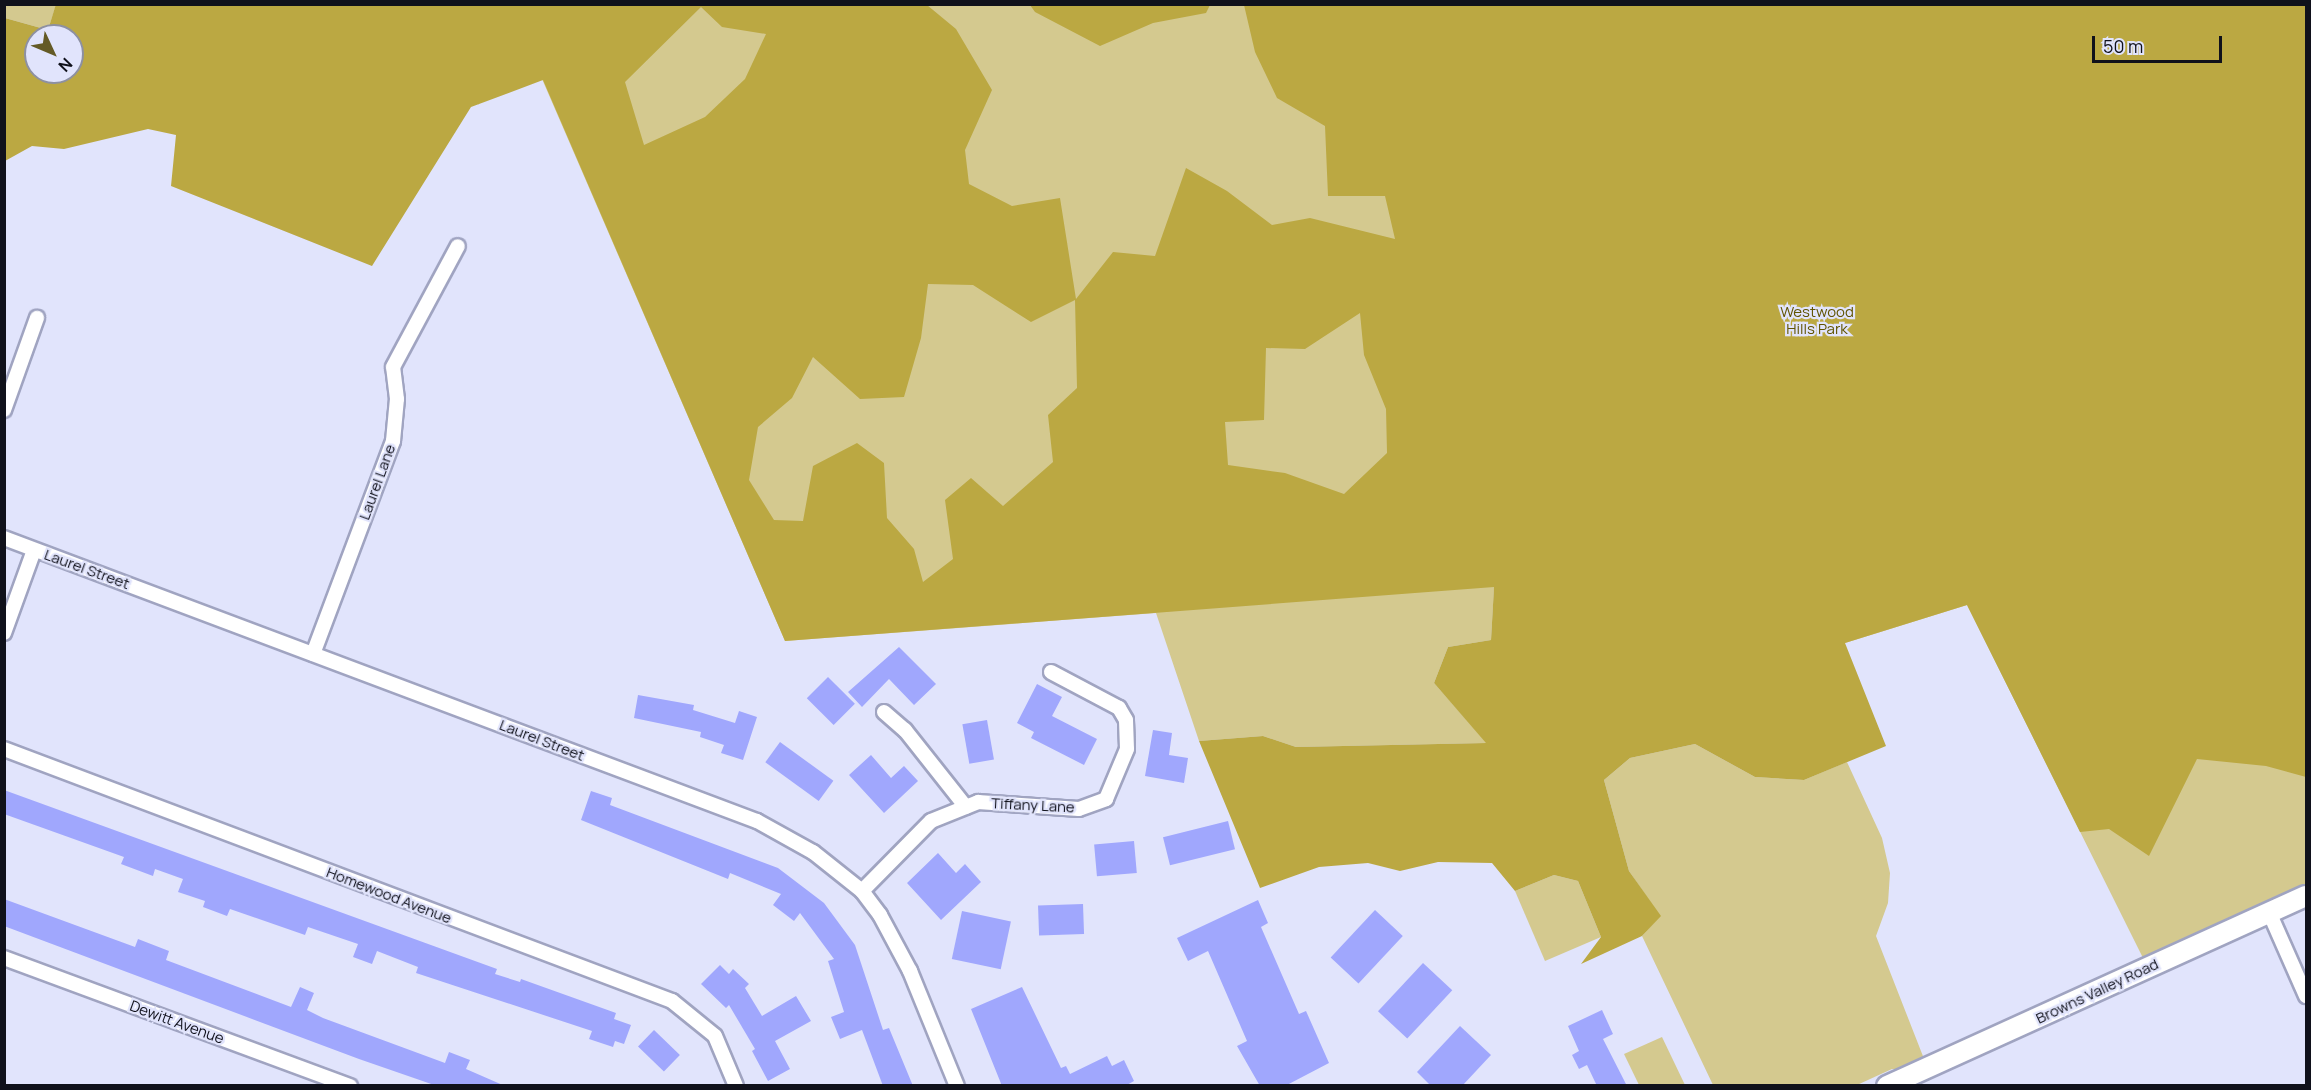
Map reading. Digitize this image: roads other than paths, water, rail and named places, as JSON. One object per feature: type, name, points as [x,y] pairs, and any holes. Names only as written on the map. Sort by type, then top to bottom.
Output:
[{"type":"main road","name":"Browns Valley Road","points":[[1887,1086],[2307,896]]},
{"type":"street","name":"Laurel Lane","points":[[312,654],[393,441],[397,399],[393,368],[458,246]]},
{"type":"street","points":[[4,410],[36,318]]},
{"type":"street","name":"Laurel Street","points":[[4,538],[757,821],[813,852],[862,891],[910,971],[957,1086]]},
{"type":"street","points":[[4,633],[34,550]]},
{"type":"street","name":"Tiffany Lane","points":[[862,891],[918,831],[978,802],[1079,809],[1106,800],[1127,749],[1126,720],[1119,708],[1051,672]]},
{"type":"street","points":[[884,712],[905,730],[966,807]]},
{"type":"street","name":"Homewood Avenue","points":[[4,749],[672,1001],[716,1036],[736,1086]]},
{"type":"street","points":[[2269,912],[2307,996]]},
{"type":"street","name":"Dewitt Avenue","points":[[4,958],[350,1086]]},
{"type":"park label","name":"Westwood Hills Park","points":[[1817,320]]}]
